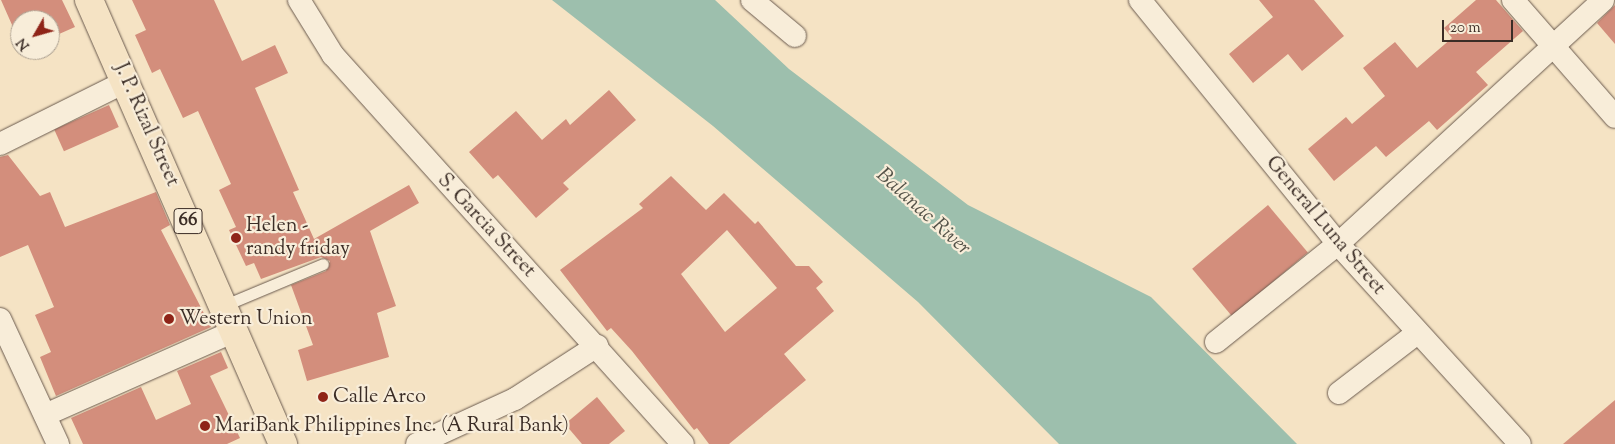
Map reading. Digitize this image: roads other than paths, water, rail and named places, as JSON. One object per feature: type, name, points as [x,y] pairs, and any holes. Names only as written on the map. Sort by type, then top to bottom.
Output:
[{"type":"main road","name":"J. P. Rizal Street","points":[[90,0],[127,81],[283,444]]},
{"type":"street","name":"S. Garcia Street","points":[[299,0],[333,55],[597,346],[683,444]]},
{"type":"street","points":[[752,0],[796,36]]},
{"type":"street","name":"General Luna Street","points":[[1140,0],[1338,244],[1416,334],[1520,444]]},
{"type":"street","points":[[1513,0],[1615,117]]},
{"type":"street","points":[[1216,342],[1338,244],[1603,0]]},
{"type":"street","points":[[0,144],[127,81]]},
{"type":"street","points":[[0,319],[58,444]]},
{"type":"street","points":[[45,415],[235,331]]},
{"type":"street","points":[[1339,393],[1416,334]]},
{"type":"street","points":[[417,444],[515,399],[597,346]]},
{"type":"lane","points":[[224,305],[323,264]]},
{"type":"water","name":"Balanac River","points":[[552,0],[715,0],[789,69],[968,205],[1151,297],[1297,444],[1059,444],[918,302],[713,126]]},
{"type":"place","name":"Helen - randy friday","points":[[236,238]]},
{"type":"place","name":"Western Union","points":[[169,319]]},
{"type":"place","name":"Calle Arco","points":[[323,397]]},
{"type":"place","name":"MariBank Philippines Inc. (A Rural Bank)","points":[[205,426]]}]
